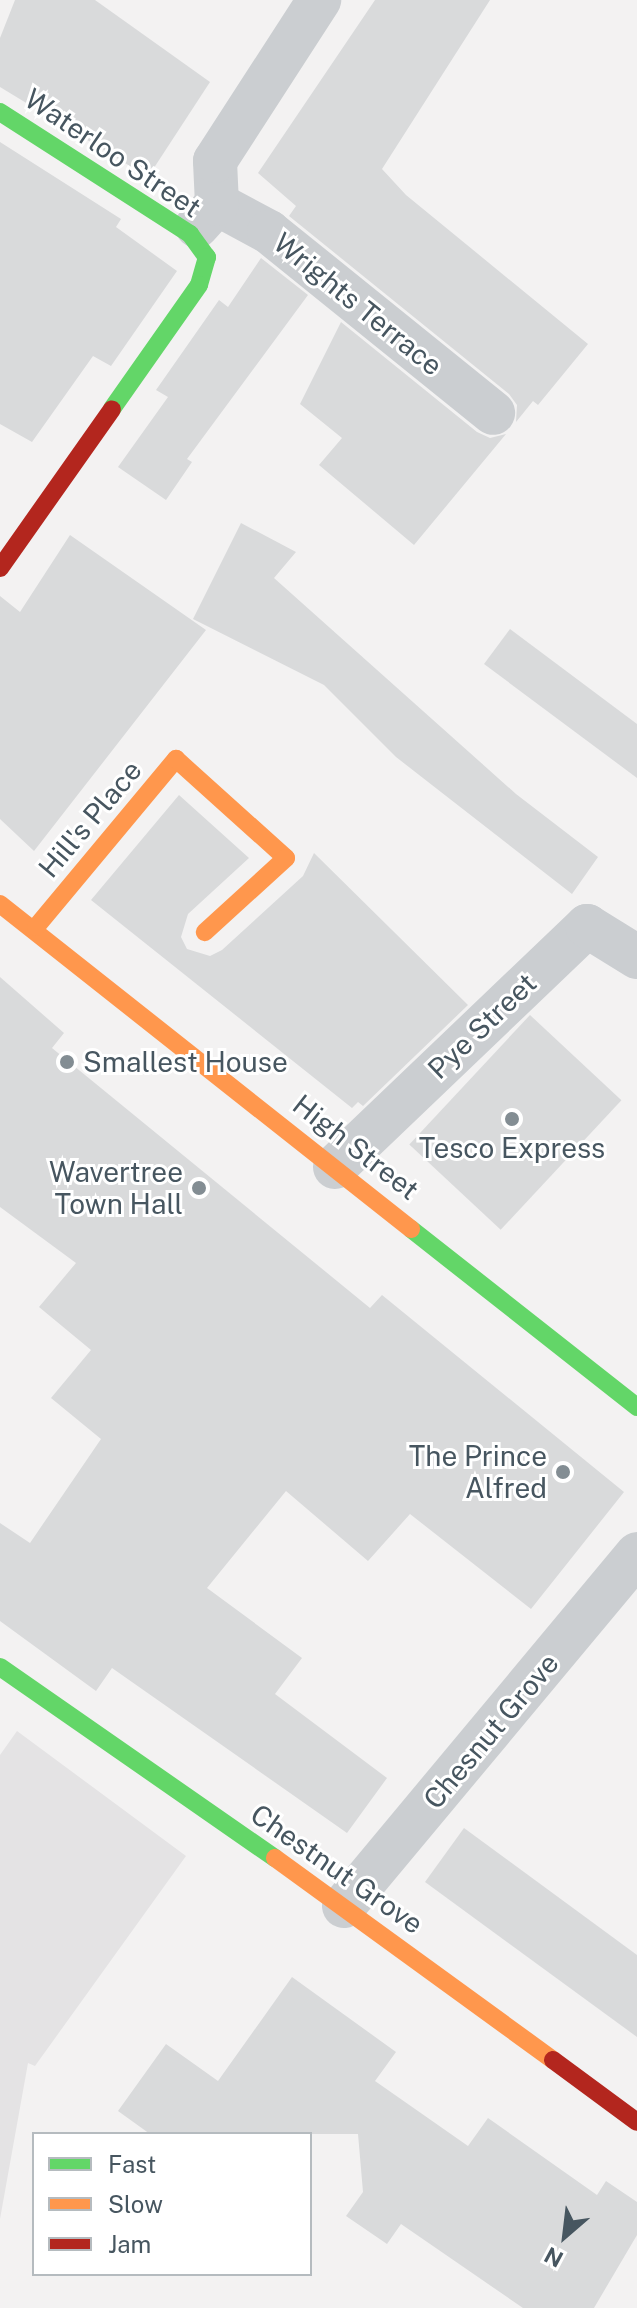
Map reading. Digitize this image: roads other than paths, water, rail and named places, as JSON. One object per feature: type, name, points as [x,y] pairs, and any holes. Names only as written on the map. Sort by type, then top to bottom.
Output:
[{"type":"street","points":[[203,219],[215,161],[319,0]]},
{"type":"street","name":"Waterloo Street","points":[[0,112],[203,219],[207,257],[199,285],[0,568]]},
{"type":"street","name":"Wrights Terrace","points":[[203,219],[269,232],[493,413]]},
{"type":"street","name":"Hill's Place","points":[[36,927],[176,759],[286,858],[205,932]]},
{"type":"street","name":"High Street","points":[[0,904],[36,927],[637,1407]]},
{"type":"street","name":"Pye Street","points":[[335,1167],[587,926],[637,957]]},
{"type":"street","name":"Chesnut Grove","points":[[344,1906],[637,1554]]},
{"type":"street","name":"Chestnut Grove","points":[[0,1667],[344,1906],[637,2122]]},
{"type":"place","name":"Smallest House","points":[[67,1062]]},
{"type":"place","name":"Tesco Express","points":[[512,1119]]},
{"type":"place","name":"Wavertree Town Hall","points":[[199,1188]]},
{"type":"place","name":"The Prince Alfred","points":[[563,1472]]}]
